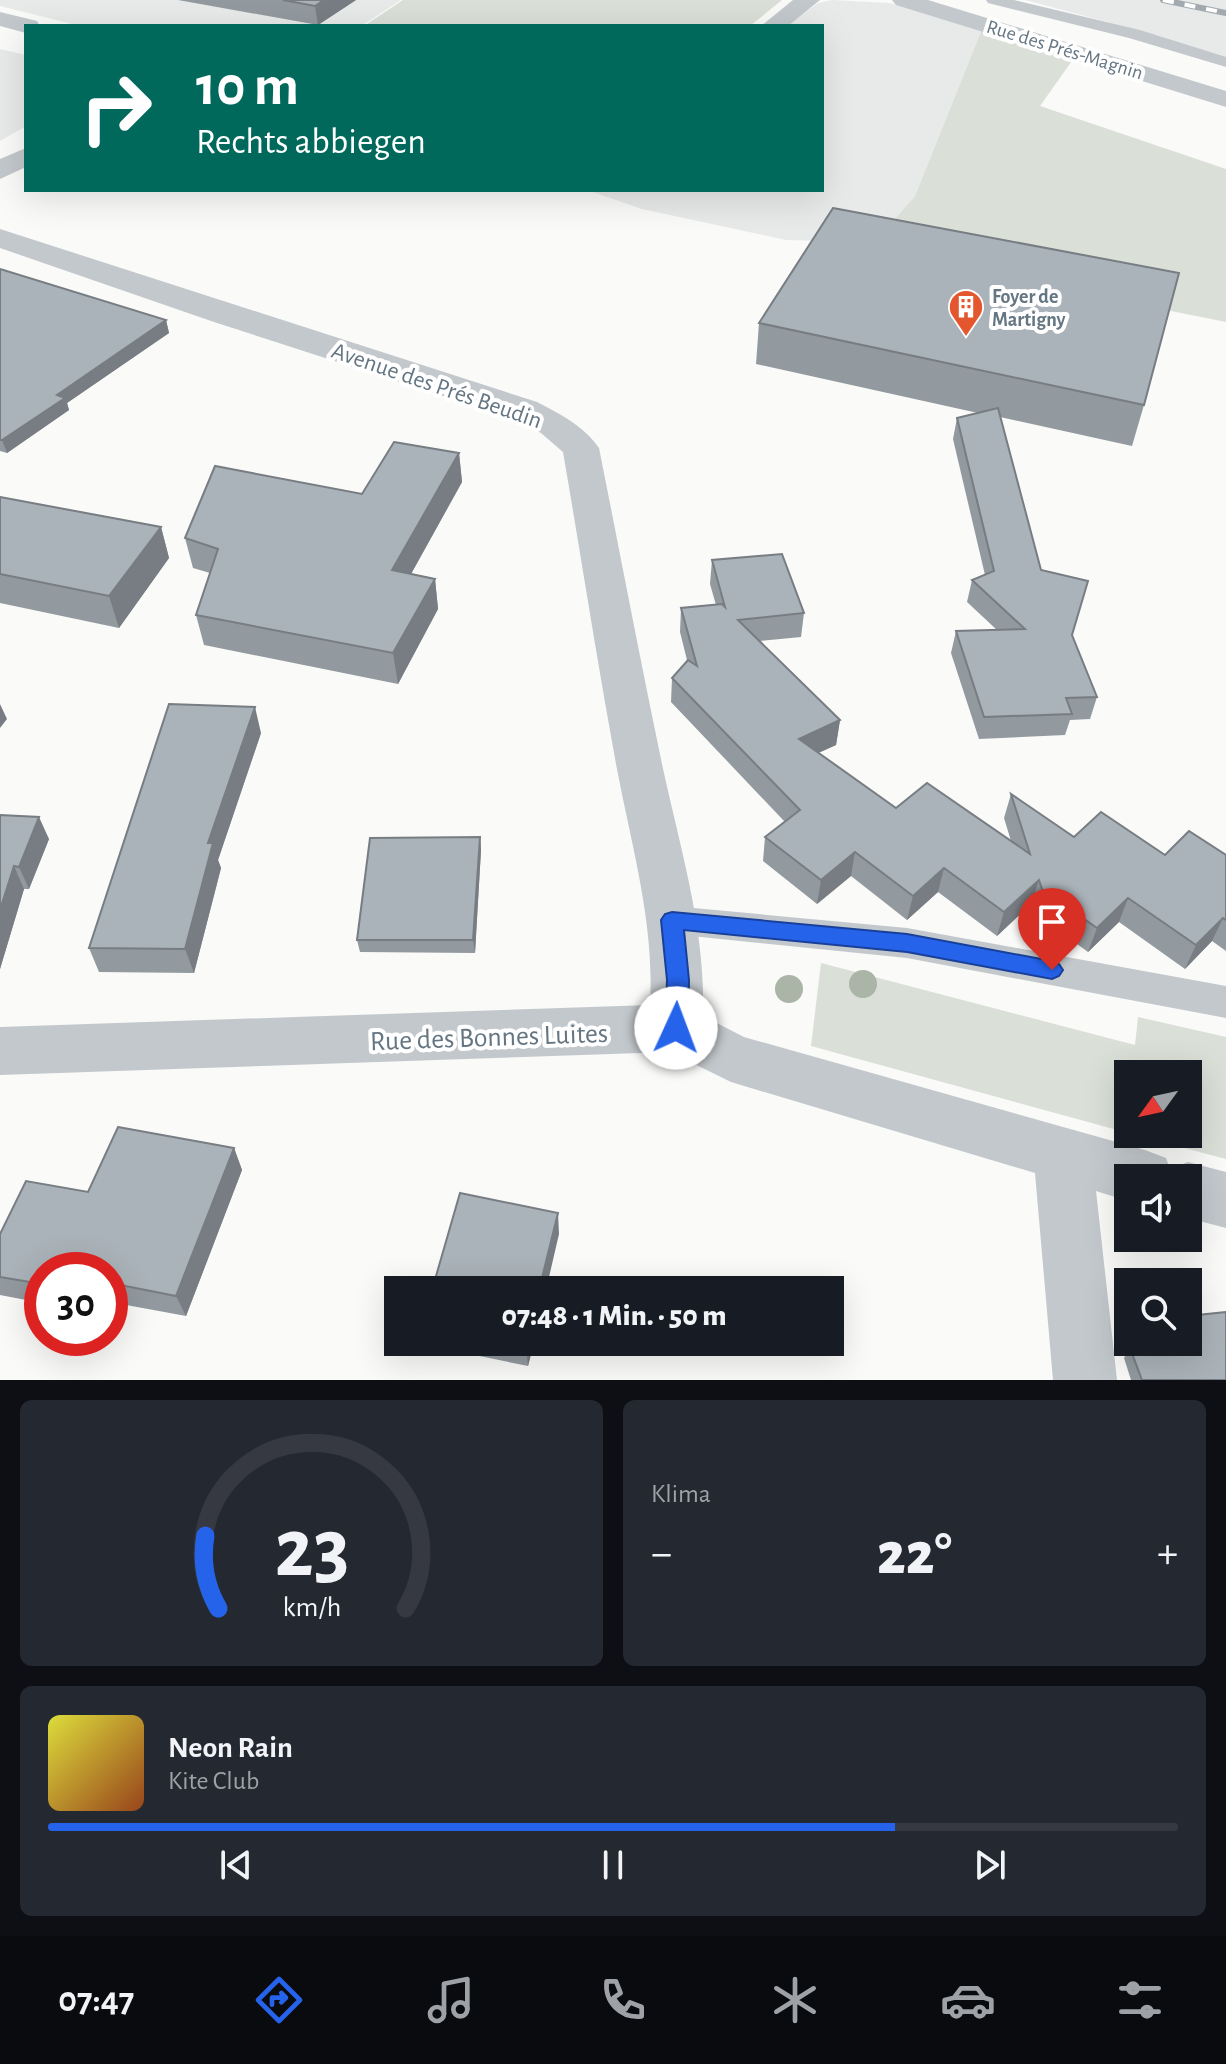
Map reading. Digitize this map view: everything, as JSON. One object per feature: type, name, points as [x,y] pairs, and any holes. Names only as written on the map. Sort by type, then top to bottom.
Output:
[{"type":"street","points":[[776,24],[808,0]]},
{"type":"street","name":"Rue des Prés-Magnin","points":[[904,0],[1226,99]]},
{"type":"street","points":[[0,19],[24,25]]},
{"type":"street","points":[[0,170],[24,157]]},
{"type":"street","name":"Avenue des Prés Beudin","points":[[0,238],[226,315],[524,410],[554,425],[581,448],[639,764],[672,920],[678,980],[676,1028]]},
{"type":"street","points":[[676,1028],[731,1058],[1114,1170]]},
{"type":"street","name":"Rue des Bonnes Luites","points":[[0,1051],[169,1048],[676,1028]]},
{"type":"street","points":[[1063,1156],[1085,1380]]},
{"type":"street","points":[[1202,1194],[1226,1200]]},
{"type":"lane","points":[[994,0],[1134,34],[1226,62]]},
{"type":"lane","points":[[672,920],[907,943],[1226,1002]]},
{"type":"shaded area","points":[[0,0],[401,0],[364,24],[72,24],[0,6]]},
{"type":"shaded area","points":[[403,0],[782,0],[752,24],[367,24]]},
{"type":"shaded area","points":[[832,0],[890,3],[982,29],[915,196],[894,220],[822,241],[786,240],[642,209],[593,192],[824,192],[824,24],[790,24],[818,3]]},
{"type":"shaded area","points":[[1025,0],[1226,0],[1226,60],[1160,36]]},
{"type":"shaded area","points":[[982,29],[1074,58],[1040,106],[1226,169],[1226,322],[822,241],[894,220],[915,196]]},
{"type":"shaded area","points":[[0,49],[24,55],[24,127],[0,141]]},
{"type":"shaded area","points":[[821,963],[1135,1045],[1138,1017],[1226,1037],[1226,1159],[1184,1148],[1202,1148],[1202,1060],[1114,1060],[1114,1129],[811,1046]]},
{"type":"building","points":[[283,0],[324,0],[315,6]]},
{"type":"building","name":"Foyer de Martigny","points":[[833,208],[1179,273],[1144,405],[759,323]]},
{"type":"building","points":[[0,269],[166,320],[57,395],[65,398],[0,440]]},
{"type":"building","points":[[998,408],[1041,570],[1088,581],[1072,635],[1097,697],[1066,698],[1072,714],[984,717],[956,631],[1025,629],[972,580],[994,571],[957,418]]},
{"type":"building","points":[[394,442],[459,453],[392,570],[435,579],[393,653],[196,615],[218,549],[185,538],[215,466],[362,494]]},
{"type":"building","points":[[0,497],[161,527],[109,596],[0,574]]},
{"type":"building","points":[[782,554],[804,613],[738,620],[840,720],[799,739],[896,808],[927,783],[1030,854],[1011,794],[1074,837],[1101,812],[1165,855],[1189,831],[1226,855],[1226,920],[1223,918],[1196,945],[1128,898],[1097,928],[1042,889],[1039,880],[1004,912],[944,868],[913,896],[855,852],[821,880],[765,837],[800,810],[672,678],[688,660],[697,666],[681,608],[722,604],[725,607],[712,560]]},
{"type":"building","points":[[169,704],[255,707],[208,843],[213,843],[185,949],[89,948]]},
{"type":"building","points":[[0,815],[39,817],[19,867],[14,866],[0,910]]},
{"type":"building","points":[[480,837],[473,940],[357,940],[370,838]]},
{"type":"building","points":[[118,1127],[234,1148],[176,1296],[128,1287],[128,1252],[24,1252],[24,1281],[0,1277],[0,1234],[26,1181],[88,1192]]},
{"type":"building","points":[[460,1193],[558,1213],[542,1276],[436,1276]]},
{"type":"building","points":[[1226,1312],[1226,1380],[1142,1380],[1133,1356],[1202,1356],[1202,1315]]},
{"type":"railway","points":[[1163,0],[1226,13]]},
{"type":"place","name":"Foyer de Martigny","points":[[966,338]]},
{"type":"route","points":[[676,1028],[678,980],[672,920],[907,943],[1052,970]]}]
